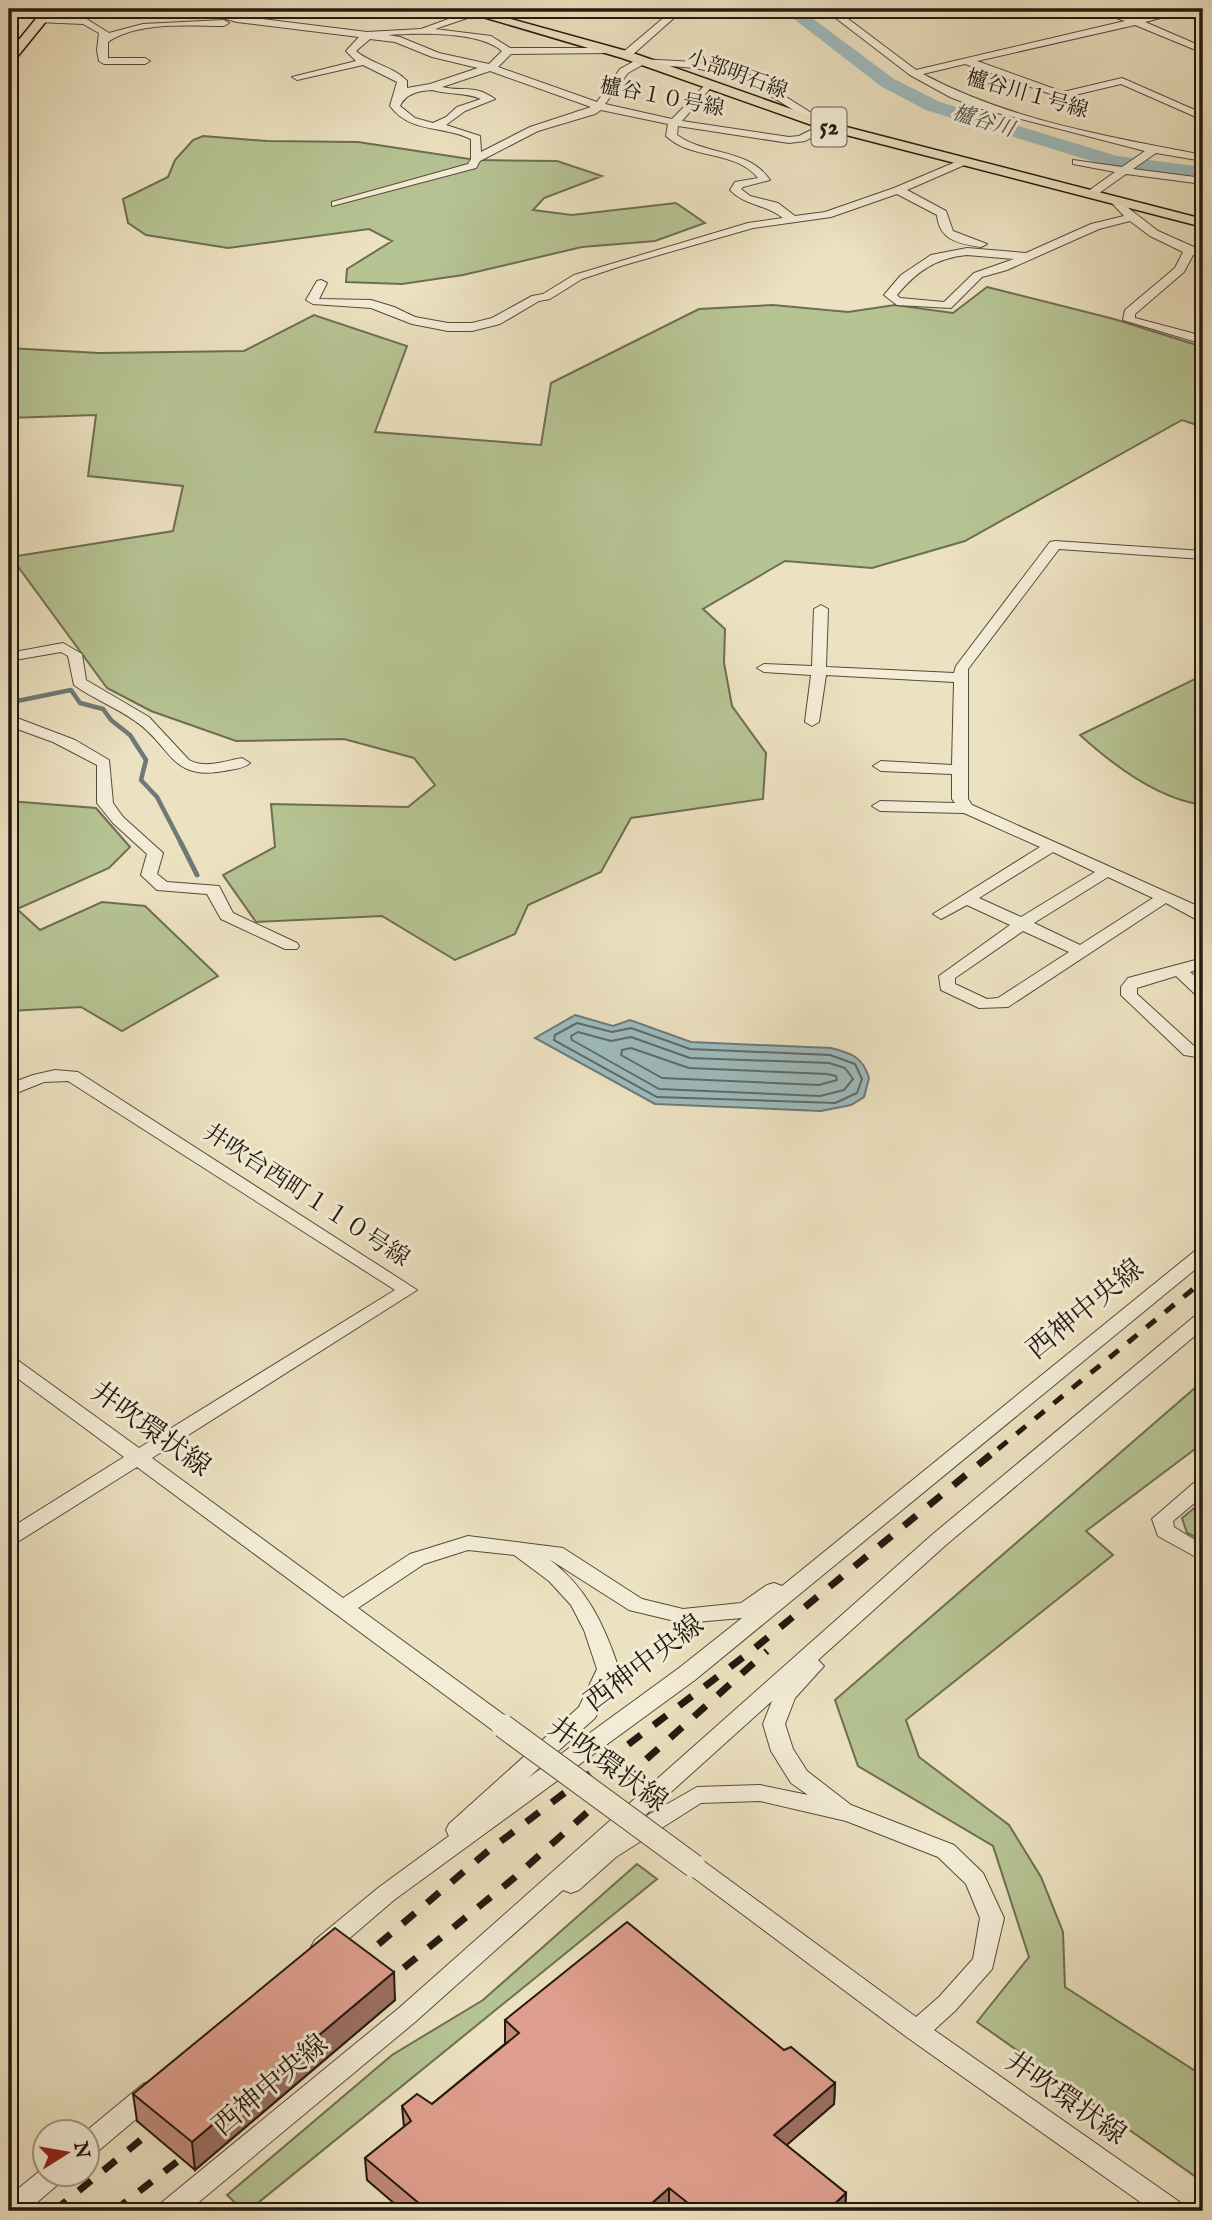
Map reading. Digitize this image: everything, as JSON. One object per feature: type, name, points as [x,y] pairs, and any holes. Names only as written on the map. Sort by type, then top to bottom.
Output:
[{"type":"main road","points":[[10,55],[50,9]]},
{"type":"main road","name":"小部明石線","points":[[469,11],[626,55],[827,126],[1203,223]]},
{"type":"street","points":[[65,20],[77,9]]},
{"type":"street","name":"櫨谷１０号線","points":[[194,9],[255,22],[397,39],[436,55],[491,68],[599,106],[674,123],[789,140],[802,139],[827,126]]},
{"type":"street","points":[[626,55],[679,9]]},
{"type":"street","name":"櫨谷川１号線","points":[[829,9],[914,73],[954,95],[982,106],[1154,149],[1203,158]]},
{"type":"street","points":[[1097,9],[1203,50]]},
{"type":"street","points":[[914,73],[1191,9]]},
{"type":"street","points":[[397,39],[444,23],[469,11]]},
{"type":"street","points":[[41,20],[85,22],[98,26],[104,32],[101,52],[104,61],[145,61]]},
{"type":"street","points":[[104,41],[125,32],[164,25],[255,22]]},
{"type":"street","points":[[444,23],[451,35]]},
{"type":"street","name":"櫨谷１０号線","points":[[371,34],[416,33],[491,39],[508,51]]},
{"type":"street","points":[[336,204],[472,166],[476,159],[476,138],[468,133],[423,125],[399,112],[395,106],[402,81],[397,76],[363,61],[351,51],[371,34]]},
{"type":"street","points":[[432,87],[461,75],[491,68],[508,51],[609,50]]},
{"type":"street","points":[[297,77],[315,70],[363,61]]},
{"type":"street","points":[[476,159],[534,129],[592,112],[624,71],[642,61],[696,65],[749,78],[827,126]]},
{"type":"street","points":[[966,61],[1062,95],[1122,81],[1196,114],[1203,112]]},
{"type":"street","points":[[708,85],[674,123],[671,136],[684,145],[726,155],[762,173],[765,180],[739,184],[735,190],[746,199],[774,205],[793,220]]},
{"type":"street","points":[[399,98],[414,88],[432,87],[454,93],[468,90],[490,100],[461,109],[450,119],[433,127]]},
{"type":"street","points":[[1091,194],[1127,171],[1154,149]]},
{"type":"street","points":[[320,283],[312,300],[317,302],[371,304],[390,309],[412,320],[472,327],[496,321],[537,298],[546,297],[578,277],[752,225],[827,215],[898,190],[965,161]]},
{"type":"street","points":[[1077,162],[1203,181]]},
{"type":"street","points":[[898,190],[942,213],[942,222],[948,234],[960,241],[1030,256]]},
{"type":"street","points":[[1114,200],[1130,218],[1155,235],[1203,254]]},
{"type":"street","points":[[1030,256],[983,251],[946,252],[909,271],[890,295],[897,301],[935,307],[947,306],[978,275],[1030,256],[1094,226],[1130,218]]},
{"type":"street","points":[[1190,250],[1180,270],[1129,313],[1129,320],[1203,340]]},
{"type":"street","points":[[967,808],[960,799],[961,669],[1055,545],[1203,555]]},
{"type":"street","points":[[812,722],[819,671],[821,609]]},
{"type":"street","points":[[9,657],[63,647],[75,653],[79,682],[93,694],[116,704],[154,728],[187,766],[199,769],[242,763]]},
{"type":"street","points":[[764,668],[961,678]]},
{"type":"street","points":[[9,719],[10,722],[58,736],[104,763],[104,803],[118,820],[155,853],[149,875],[163,887],[213,889],[227,916],[291,946]]},
{"type":"street","points":[[881,766],[959,770]]},
{"type":"street","points":[[880,806],[967,808],[1201,912]]},
{"type":"street","points":[[941,914],[1052,846]]},
{"type":"street","points":[[1107,871],[1023,923],[947,976],[947,986],[985,1004],[1002,1003],[1165,897]]},
{"type":"street","points":[[968,899],[1080,951]]},
{"type":"street","points":[[1203,963],[1134,982],[1129,988],[1129,995],[1190,1051],[1203,1053]]},
{"type":"street","points":[[1179,970],[1203,992]]},
{"type":"street","name":"井吹台西町１１０号線","points":[[9,1091],[35,1078],[54,1074],[72,1076],[408,1290],[138,1459]]},
{"type":"street","name":"西神中央線","points":[[302,1965],[386,1894],[687,1674],[1203,1254]]},
{"type":"street","name":"西神中央線","points":[[170,2211],[407,2015],[940,1539],[1203,1319]]},
{"type":"street","name":"井吹環状線","points":[[9,1363],[917,2031],[1172,2211]]},
{"type":"street","points":[[9,1538],[138,1459]]},
{"type":"street","points":[[1203,1486],[1162,1519],[1165,1531],[1203,1554]]},
{"type":"street","points":[[343,1608],[417,1559],[468,1543],[513,1546],[556,1553],[636,1605],[683,1616],[746,1610],[896,1506]]},
{"type":"street","points":[[850,1812],[799,1777],[782,1751],[774,1724],[786,1694],[940,1539]]},
{"type":"street","points":[[386,1894],[587,1712],[608,1669],[598,1639],[578,1596],[550,1569],[513,1546]]},
{"type":"street","points":[[407,2015],[504,1943],[608,1851],[697,1794],[760,1793],[850,1812],[946,1851],[975,1879],[992,1918],[984,1962],[947,2004],[917,2031]]},
{"type":"street","points":[[102,2134],[165,2080]]},
{"type":"street","points":[[9,2211],[37,2188]]},
{"type":"green space","points":[[203,136],[267,141],[358,142],[476,160],[557,161],[602,176],[544,198],[533,210],[572,215],[676,203],[705,223],[655,241],[582,247],[463,275],[402,284],[346,282],[347,269],[392,241],[369,229],[228,248],[146,235],[128,223],[123,199],[168,177],[175,160],[193,140]]},
{"type":"green space","points":[[987,287],[1114,319],[1203,347],[1203,427],[1182,420],[965,541],[872,568],[785,561],[703,609],[725,629],[724,663],[732,706],[766,753],[763,799],[631,818],[601,872],[528,905],[515,934],[455,960],[382,916],[256,922],[223,875],[275,847],[271,804],[408,807],[435,785],[414,758],[344,739],[236,741],[151,711],[107,688],[11,557],[173,531],[183,486],[88,476],[96,415],[9,418],[9,348],[99,353],[244,351],[314,315],[407,346],[375,432],[541,445],[551,383],[699,309],[773,305],[848,312],[895,305],[953,313]]},
{"type":"green space","points":[[1203,675],[1203,805],[1169,796],[1137,779],[1080,735]]},
{"type":"green space","points":[[9,801],[96,808],[130,847],[109,868],[17,909],[40,930],[102,902],[145,906],[218,976],[122,1031],[81,1007],[10,1011]]},
{"type":"green space","points":[[1203,1381],[1203,1443],[1086,1531],[1113,1555],[906,1720],[919,1757],[1009,1825],[1041,1877],[1063,1932],[1065,1987],[1203,2076],[1203,2182],[977,2022],[1029,1957],[993,1846],[858,1766],[835,1700]]},
{"type":"green space","points":[[1203,1501],[1203,1541],[1187,1533],[1182,1518]]},
{"type":"green space","points":[[637,1864],[657,1879],[248,2211],[244,2211],[227,2195],[392,2055],[483,2000]]},
{"type":"water","points":[[575,1015],[613,1026],[630,1020],[691,1042],[831,1048],[855,1057],[863,1065],[869,1078],[864,1097],[851,1105],[821,1111],[655,1104],[535,1038]]},
{"type":"building","points":[[627,1922],[784,2050],[791,2047],[835,2083],[774,2135],[846,2193],[827,2211],[698,2211],[669,2188],[643,2211],[426,2211],[365,2158],[411,2121],[402,2106],[417,2094],[432,2104],[519,2033],[505,2020]]},
{"type":"building","points":[[335,1928],[394,1972],[192,2142],[133,2094]]},
{"type":"waterway","name":"櫨谷川","points":[[789,9],[888,83],[933,106],[1115,162],[1203,173]]},
{"type":"waterway","points":[[9,687],[17,701],[71,690],[80,703],[103,709],[111,720],[130,735],[146,760],[141,780],[157,797],[182,845]]},
{"type":"waterway","points":[[182,845],[197,875]]},
{"type":"railway","points":[[998,1449],[1203,1281]]},
{"type":"railway","points":[[354,1965],[488,1851],[750,1652],[1000,1447]]},
{"type":"railway","points":[[379,1988],[514,1878],[767,1651]]},
{"type":"railway","points":[[54,2211],[165,2120]]},
{"type":"railway","points":[[114,2211],[197,2146]]}]
